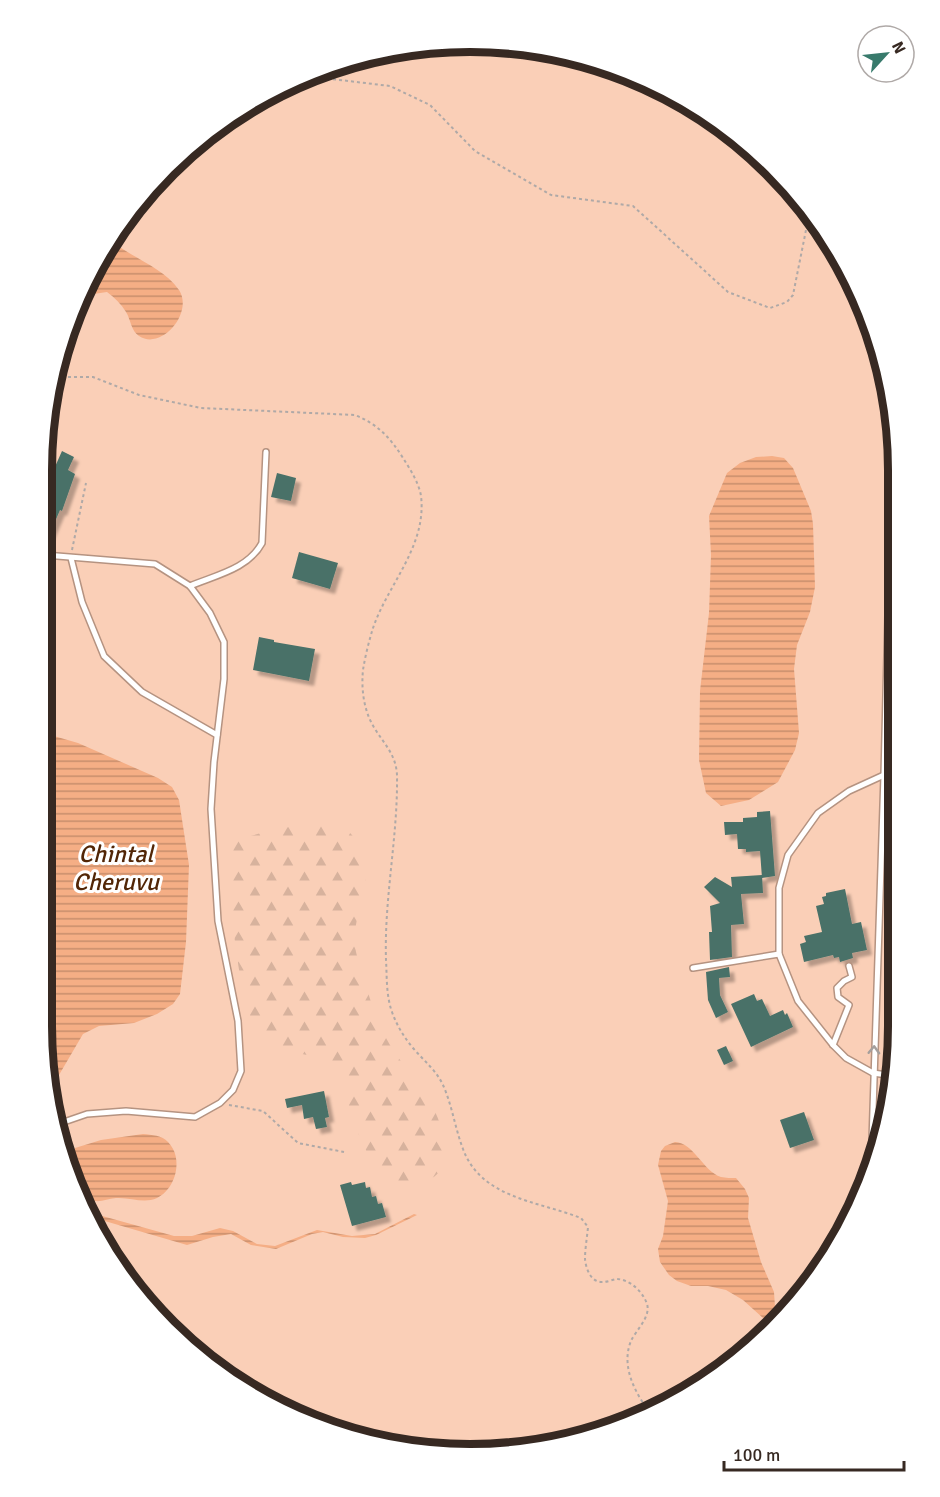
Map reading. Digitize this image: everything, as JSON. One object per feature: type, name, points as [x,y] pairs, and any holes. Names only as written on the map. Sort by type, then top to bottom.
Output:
[{"type":"lane","points":[[190,586],[243,564],[256,554],[261,543],[267,452]]},
{"type":"lane","points":[[52,556],[155,564],[190,586],[210,613],[224,642],[224,679],[211,809],[218,921],[238,1021],[241,1071],[233,1090],[220,1104],[195,1117],[126,1111],[87,1114],[64,1122]]},
{"type":"lane","points":[[71,558],[82,602],[104,656],[142,692],[217,735]]},
{"type":"lane","points":[[872,1139],[888,616]]},
{"type":"lane","points":[[884,775],[849,791],[818,813],[788,855],[780,888],[779,954],[798,1001],[833,1045],[846,1058],[873,1073],[885,1075]]},
{"type":"lane","points":[[693,968],[779,954]]},
{"type":"lane","points":[[833,1045],[849,1005],[838,997],[837,988],[852,977],[849,966]]},
{"type":"path","points":[[326,78],[390,86],[430,105],[475,151],[551,195],[633,206],[728,292],[770,308],[788,302],[794,295],[807,225]]},
{"type":"path","points":[[64,377],[93,377],[139,395],[201,408],[355,415],[372,422],[387,436],[412,472],[421,495],[417,537],[373,627],[363,668],[362,689],[366,710],[395,759],[397,774],[392,867],[385,928],[387,986],[391,1008],[400,1031],[434,1070],[443,1086],[463,1148],[473,1169],[486,1181],[506,1193],[580,1218],[588,1227],[585,1260],[593,1280],[602,1282],[621,1280],[636,1287],[644,1298],[648,1307],[647,1315],[631,1342],[627,1359],[636,1394],[645,1406]]},
{"type":"path","points":[[71,558],[86,483]]},
{"type":"path","points":[[220,1104],[263,1111],[298,1143],[344,1152]]},
{"type":"green space","points":[[470,52],[524,56],[551,61],[630,84],[679,108],[702,123],[745,156],[784,195],[832,261],[856,310],[873,362],[887,443],[887,1054],[879,1108],[865,1161],[844,1212],[817,1259],[784,1302],[745,1341],[679,1389],[630,1413],[578,1430],[497,1444],[443,1444],[362,1430],[310,1413],[261,1389],[195,1341],[156,1302],[108,1236],[84,1187],[67,1135],[53,1054],[53,443],[61,389],[75,336],[96,285],[123,238],[156,195],[175,175],[195,156],[238,123],[261,108],[310,84],[389,61],[443,53]]},
{"type":"green space","points":[[327,824],[348,831],[360,849],[365,864],[366,878],[355,929],[357,956],[381,1028],[394,1052],[431,1103],[442,1132],[445,1154],[441,1169],[431,1179],[410,1186],[395,1185],[384,1177],[375,1165],[359,1135],[338,1073],[334,1069],[312,1056],[274,1051],[259,1036],[250,1015],[243,988],[233,927],[227,854],[237,840],[278,828]]},
{"type":"water","points":[[118,246],[165,275],[179,290],[182,309],[173,327],[157,338],[148,339],[139,336],[134,331],[124,309],[107,292],[92,294]]},
{"type":"water","points":[[756,457],[784,458],[793,468],[811,511],[813,524],[815,587],[810,612],[797,645],[794,669],[799,733],[795,750],[778,782],[749,800],[721,806],[706,793],[699,760],[700,691],[709,613],[711,555],[709,516],[727,473],[740,463]]},
{"type":"water","name":"Chintal Cheruvu","points":[[52,735],[78,743],[158,778],[172,787],[179,800],[189,865],[186,942],[180,994],[173,1004],[157,1014],[134,1023],[99,1026],[83,1034],[56,1078],[52,1027]]},
{"type":"water","points":[[143,1134],[163,1138],[173,1149],[177,1164],[176,1173],[169,1188],[164,1194],[152,1200],[90,1199],[73,1154],[75,1148],[101,1140]]},
{"type":"water","points":[[675,1142],[688,1147],[715,1174],[721,1177],[736,1178],[745,1189],[749,1198],[748,1218],[761,1262],[774,1292],[775,1307],[769,1317],[763,1318],[743,1300],[726,1290],[708,1286],[691,1286],[677,1281],[669,1275],[660,1262],[658,1249],[663,1236],[668,1201],[658,1165],[661,1151],[665,1146]]},
{"type":"water","points":[[414,1214],[417,1215],[376,1235],[365,1238],[343,1237],[323,1232],[312,1234],[276,1249],[251,1245],[231,1234],[187,1245],[100,1220],[97,1215],[174,1236],[192,1236],[220,1228],[233,1231],[257,1244],[275,1246],[317,1230],[352,1236],[375,1234]]},
{"type":"building","points":[[62,451],[74,457],[68,470],[75,474],[62,511],[60,510],[52,529],[52,468],[54,469]]},
{"type":"building","points":[[277,473],[296,478],[291,501],[271,497]]},
{"type":"building","points":[[299,552],[338,563],[330,589],[292,578]]},
{"type":"building","points":[[259,637],[315,649],[309,681],[253,670]]},
{"type":"building","points":[[770,811],[775,876],[762,878],[760,851],[746,852],[746,849],[738,849],[737,834],[725,835],[724,822],[743,822],[743,818],[757,817],[757,812]]},
{"type":"building","points":[[762,875],[763,893],[741,894],[744,924],[731,925],[732,957],[710,960],[709,932],[712,932],[710,906],[720,903],[704,887],[715,877],[732,887],[731,877]]},
{"type":"building","points":[[845,889],[852,924],[861,922],[867,950],[852,953],[853,958],[840,962],[839,957],[834,958],[833,955],[804,962],[800,944],[806,942],[804,936],[822,932],[816,906],[824,904],[822,897],[826,896],[826,893]]},
{"type":"building","points":[[729,967],[730,977],[719,978],[720,995],[728,1012],[716,1018],[708,1000],[706,972]]},
{"type":"building","points":[[754,994],[757,1001],[762,999],[770,1016],[783,1010],[785,1015],[787,1013],[793,1027],[751,1047],[731,1004]]},
{"type":"building","points":[[726,1046],[733,1061],[724,1065],[717,1050]]},
{"type":"building","points":[[324,1091],[329,1117],[325,1118],[327,1127],[316,1129],[313,1117],[304,1119],[302,1105],[287,1108],[285,1099]]},
{"type":"building","points":[[804,1112],[814,1140],[790,1148],[780,1120]]},
{"type":"building","points":[[351,1182],[352,1185],[365,1182],[366,1188],[370,1187],[372,1197],[376,1196],[378,1204],[382,1203],[386,1217],[352,1226],[340,1185]]}]
